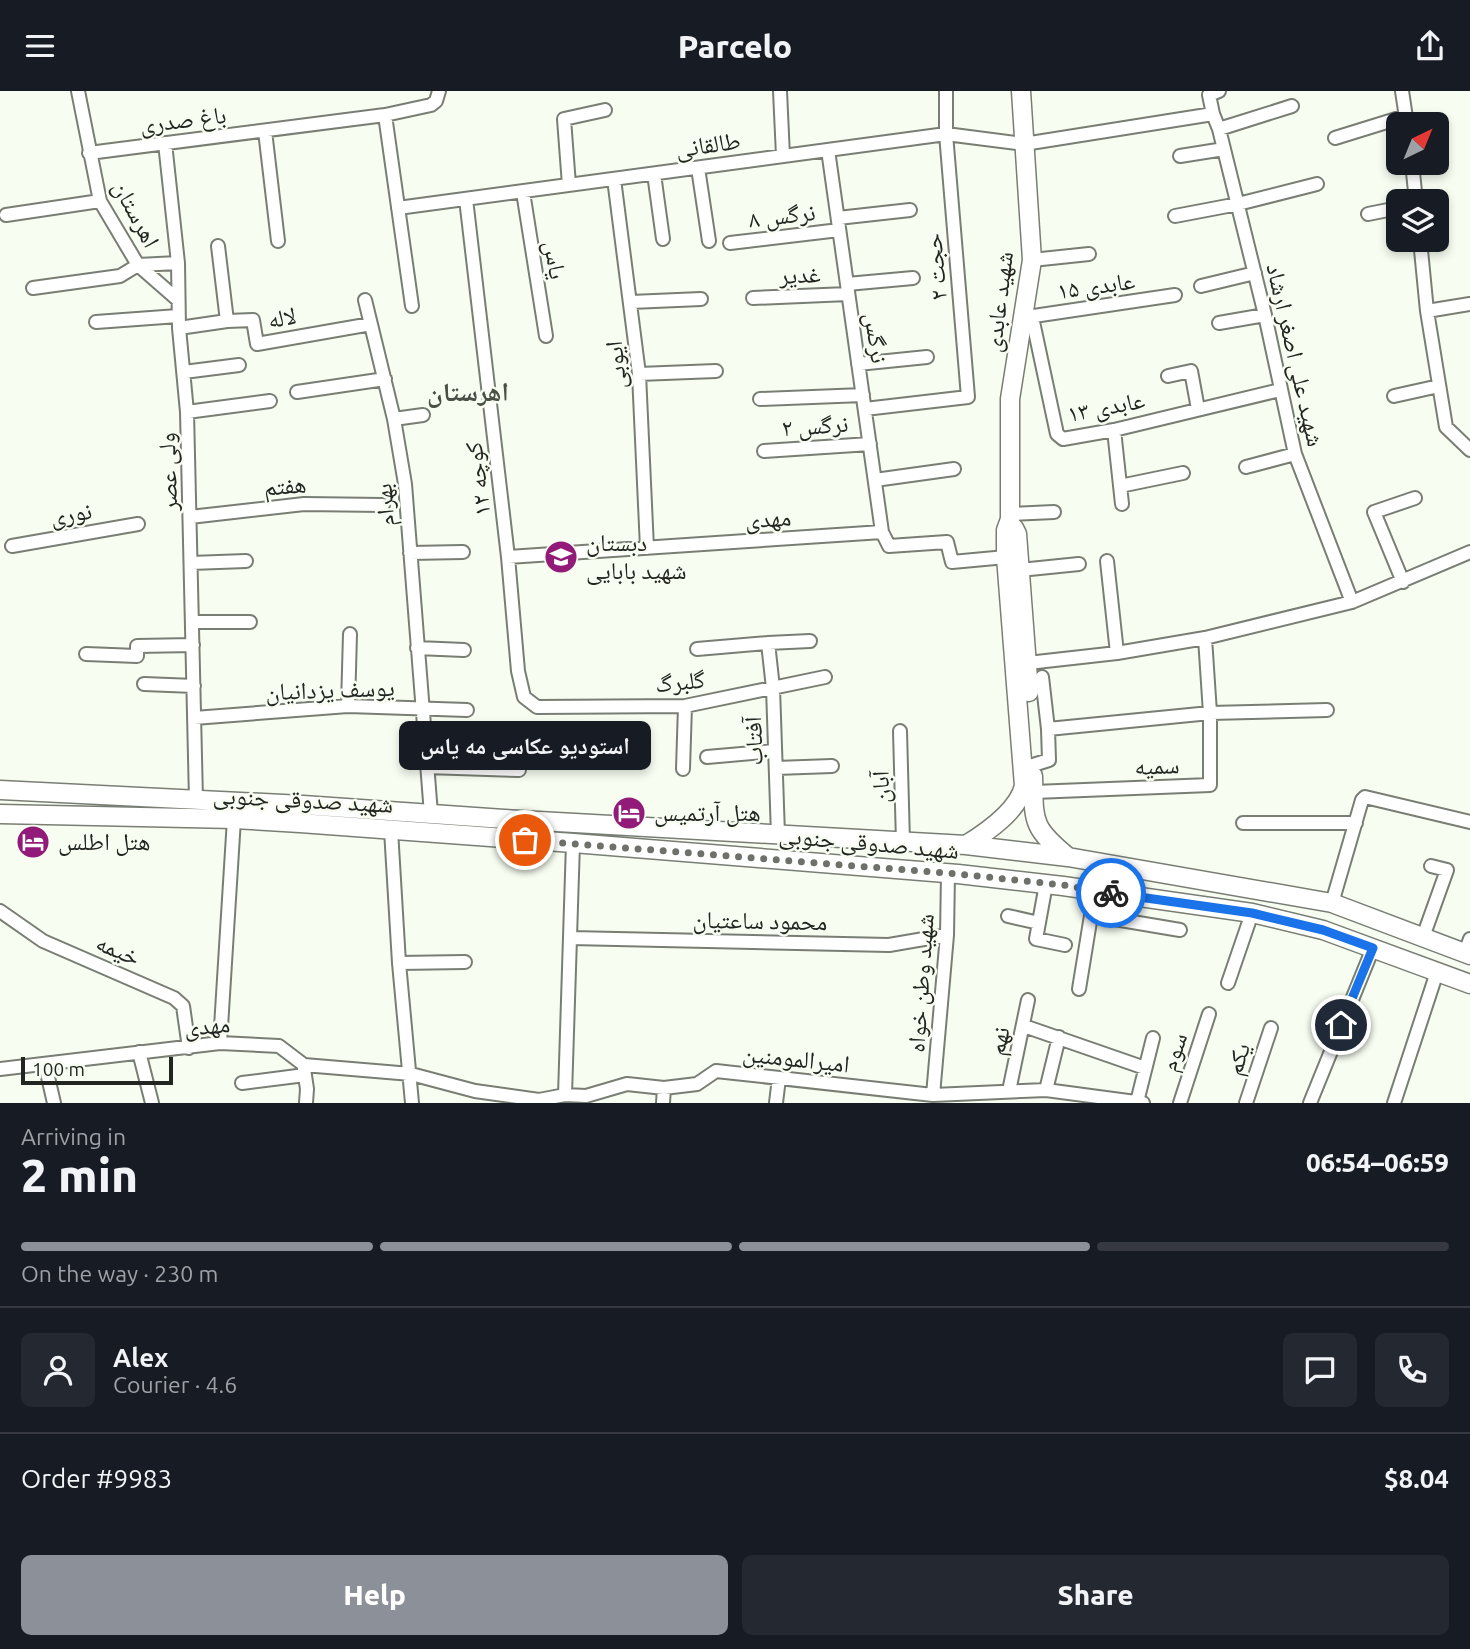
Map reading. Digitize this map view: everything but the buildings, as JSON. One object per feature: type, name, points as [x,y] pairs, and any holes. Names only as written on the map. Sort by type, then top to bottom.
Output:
[{"type":"main road","name":"شهید عابدی","points":[[1021,91],[1032,260],[1027,317],[1010,399],[1010,517],[1006,530],[1006,557],[1033,765],[1038,829],[1068,857]]},
{"type":"main road","name":"شهید عابدی","points":[[966,845],[983,834],[1022,794],[1024,786],[1020,570],[1017,534],[1010,517]]},
{"type":"main road","name":"شهید صدوقی جنوبی","points":[[0,790],[966,845],[1068,857],[1332,903],[1423,937],[1468,949]]},
{"type":"main road","name":"شهید صدوقی جنوبی","points":[[0,814],[234,820],[391,830],[1046,884],[1252,913],[1323,930],[1470,984]]},
{"type":"main road","points":[[502,838],[504,819]]},
{"type":"street","name":"اهرستان","points":[[78,91],[100,201],[138,265],[178,300]]},
{"type":"street","name":"باغ صدری","points":[[89,153],[385,115],[431,105],[436,101],[439,91]]},
{"type":"street","points":[[780,91],[783,156]]},
{"type":"street","name":"حجت ۲","points":[[865,409],[968,397],[946,134],[946,91]]},
{"type":"street","points":[[1213,114],[1209,95],[1219,91]]},
{"type":"street","points":[[1402,91],[1405,112]]},
{"type":"street","points":[[1219,129],[1292,106]]},
{"type":"street","points":[[569,185],[564,120],[605,110]]},
{"type":"street","name":"طالقانی","points":[[398,208],[946,134],[1024,144],[1213,114]]},
{"type":"street","name":"شهید علی اصغر ارشاد","points":[[1213,114],[1255,273],[1295,454],[1352,602]]},
{"type":"street","points":[[385,115],[412,306]]},
{"type":"street","points":[[1335,138],[1386,125]]},
{"type":"street","points":[[265,131],[278,241]]},
{"type":"street","name":"ولی عصر","points":[[165,143],[178,263],[179,322],[187,412],[196,800]]},
{"type":"street","points":[[1180,156],[1224,149]]},
{"type":"street","name":"نرگس","points":[[828,150],[882,532]]},
{"type":"street","points":[[698,168],[709,241]]},
{"type":"street","points":[[654,174],[663,239]]},
{"type":"street","name":"ایوبی","points":[[614,179],[639,373],[647,548]]},
{"type":"street","points":[[1175,216],[1238,204],[1317,184]]},
{"type":"street","name":"یاس","points":[[523,191],[546,336]]},
{"type":"street","name":"کوچه ۱۲","points":[[466,199],[508,557],[518,671],[524,697],[537,707]]},
{"type":"street","points":[[6,215],[100,201]]},
{"type":"street","name":"نرگس ۸","points":[[730,243],[911,210]]},
{"type":"street","points":[[1368,214],[1386,210]]},
{"type":"street","points":[[218,246],[227,321]]},
{"type":"street","points":[[1421,252],[1427,310],[1446,427],[1470,450]]},
{"type":"street","points":[[1032,260],[1089,254]]},
{"type":"street","points":[[33,288],[120,276],[138,265],[178,263]]},
{"type":"street","points":[[1201,286],[1255,273]]},
{"type":"street","name":"غدیر","points":[[753,298],[848,289],[913,278]]},
{"type":"street","name":"عابدی ۱۵","points":[[1027,317],[1175,295]]},
{"type":"street","points":[[631,302],[701,299]]},
{"type":"street","name":"بهرام","points":[[365,300],[394,419],[405,484],[431,814]]},
{"type":"street","points":[[1427,310],[1470,304]]},
{"type":"street","points":[[1219,323],[1265,315]]},
{"type":"street","name":"عابدی ۱۳","points":[[1027,317],[1057,434],[1063,439],[1114,430],[1280,390]]},
{"type":"street","name":"لاله","points":[[96,322],[253,320],[257,344],[371,324]]},
{"type":"street","points":[[858,364],[927,357]]},
{"type":"street","points":[[184,372],[239,365]]},
{"type":"street","points":[[639,373],[716,370]]},
{"type":"street","points":[[1168,376],[1192,371],[1198,409]]},
{"type":"street","points":[[297,392],[385,379]]},
{"type":"street","points":[[1394,396],[1439,386]]},
{"type":"street","points":[[760,399],[863,395]]},
{"type":"street","points":[[187,412],[270,401]]},
{"type":"street","points":[[394,419],[423,415]]},
{"type":"street","points":[[1114,430],[1122,504]]},
{"type":"street","name":"نرگس ۲","points":[[764,451],[870,444]]},
{"type":"street","points":[[1246,467],[1295,454]]},
{"type":"street","points":[[875,480],[954,469]]},
{"type":"street","points":[[1120,486],[1183,473]]},
{"type":"street","points":[[1403,582],[1374,512],[1415,498]]},
{"type":"street","name":"هفتم","points":[[190,517],[304,503],[383,505]]},
{"type":"street","points":[[1010,517],[1054,512]]},
{"type":"street","name":"نوری","points":[[12,546],[138,524]]},
{"type":"street","points":[[882,532],[888,546],[947,542],[952,562],[1006,557]]},
{"type":"street","name":"مهدی","points":[[508,557],[882,532]]},
{"type":"street","points":[[410,553],[463,552]]},
{"type":"street","points":[[1021,664],[1117,653],[1205,638],[1352,602],[1470,552]]},
{"type":"street","points":[[191,563],[246,561]]},
{"type":"street","points":[[1107,562],[1117,653]]},
{"type":"street","points":[[1020,570],[1079,563]]},
{"type":"street","points":[[192,622],[250,622]]},
{"type":"street","points":[[348,706],[349,634]]},
{"type":"street","points":[[1205,638],[1210,713]]},
{"type":"street","points":[[697,649],[810,641]]},
{"type":"street","name":"آفتاب","points":[[768,643],[773,688],[778,835]]},
{"type":"street","points":[[86,654],[137,656],[137,646],[193,645]]},
{"type":"street","points":[[416,649],[464,650]]},
{"type":"street","name":"گلبرگ","points":[[537,707],[685,706],[825,677]]},
{"type":"street","points":[[1033,765],[1049,760],[1042,677]]},
{"type":"street","points":[[144,684],[194,686]]},
{"type":"street","name":"یوسف یزدانیان","points":[[194,718],[348,706],[467,710]]},
{"type":"street","points":[[683,769],[685,706]]},
{"type":"street","name":"سمیه","points":[[1048,729],[1210,713],[1327,710]]},
{"type":"street","name":"سمیه","points":[[1034,792],[1210,785],[1210,713]]},
{"type":"street","name":"آبان","points":[[900,731],[904,842]]},
{"type":"street","points":[[707,757],[775,751]]},
{"type":"street","points":[[776,768],[832,766]]},
{"type":"street","points":[[427,768],[519,770]]},
{"type":"street","points":[[1332,903],[1362,800],[1368,797],[1470,822]]},
{"type":"street","points":[[220,1043],[234,820]]},
{"type":"street","points":[[1243,823],[1356,823]]},
{"type":"street","points":[[391,830],[399,963],[412,1103]]},
{"type":"street","points":[[565,1095],[573,843]]},
{"type":"street","points":[[1423,937],[1447,870],[1431,866]]},
{"type":"street","name":"شهید وطن خواه","points":[[933,1095],[947,935],[948,874]]},
{"type":"street","points":[[1046,884],[1037,939],[1065,945]]},
{"type":"street","points":[[1079,989],[1095,891]]},
{"type":"street","name":"خیمه","points":[[0,911],[43,941],[174,998],[183,1006],[189,1048]]},
{"type":"street","points":[[1228,983],[1252,913]]},
{"type":"street","points":[[1091,915],[1180,929]]},
{"type":"street","points":[[1008,916],[1039,923]]},
{"type":"street","name":"محمود ساعتیان","points":[[572,938],[888,945],[947,935]]},
{"type":"street","points":[[1310,1103],[1373,948]]},
{"type":"street","points":[[399,963],[465,962]]},
{"type":"street","points":[[1394,1103],[1437,972]]},
{"type":"street","name":"نهم","points":[[1009,1091],[1028,1000]]},
{"type":"street","name":"سوم","points":[[1180,1103],[1209,1014]]},
{"type":"street","points":[[1024,1026],[1145,1067]]},
{"type":"street","name":"یکم","points":[[1246,1103],[1271,1028]]},
{"type":"street","points":[[1046,1090],[1059,1037]]},
{"type":"street","points":[[1140,1102],[1153,1038]]},
{"type":"street","name":"مهدی","points":[[0,1069],[220,1043],[279,1046],[304,1070],[411,1074]]},
{"type":"street","points":[[139,1052],[152,1103]]},
{"type":"street","points":[[45,1064],[54,1103]]},
{"type":"street","points":[[242,1083],[304,1070],[306,1103]]},
{"type":"street","name":"امیرالمومنین","points":[[411,1074],[475,1091],[539,1101],[565,1095],[587,1100],[627,1084],[664,1088],[697,1084],[716,1071],[933,1095],[949,1100],[1009,1091],[1046,1090],[1104,1101],[1140,1102]]},
{"type":"street","points":[[776,1103],[779,1078]]},
{"type":"street","points":[[663,1103],[664,1088]]},
{"type":"way so far","points":[[525,840],[958,874],[1111,893]]},
{"type":"place","name":"دبستان شهید بابایی","points":[[561,557]]},
{"type":"place","name":"هتل آرتمیس","points":[[629,813]]},
{"type":"place","name":"استودیو عکاسی مه یاس","points":[[525,840]]},
{"type":"place","name":"هتل اطلس","points":[[33,842]]},
{"type":"district","name":"اهرستان","points":[[468,392]]},
{"type":"route","points":[[1111,893],[1252,913],[1323,930],[1373,948],[1341,1025]]}]
